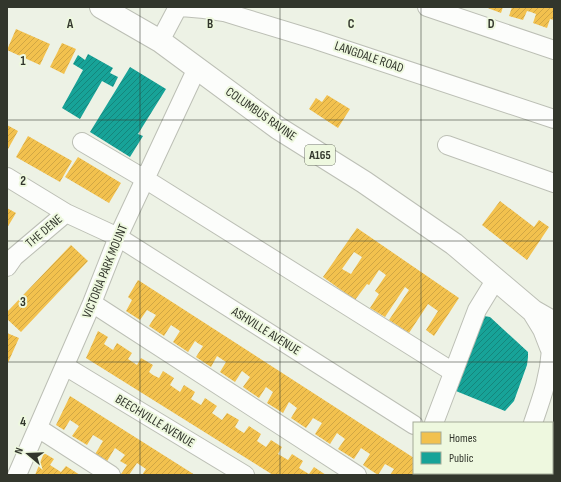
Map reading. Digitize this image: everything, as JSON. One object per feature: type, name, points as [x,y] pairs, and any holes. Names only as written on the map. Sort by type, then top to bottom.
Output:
[{"type":"main road","name":"COLUMBUS RAVINE","points":[[110,9],[160,41],[278,128],[364,182],[454,244],[533,311],[554,323]]},
{"type":"main road","name":"COLUMBUS RAVINE","points":[[533,311],[553,348]]},
{"type":"street","points":[[160,41],[178,7]]},
{"type":"street","name":"LANGDALE ROAD","points":[[181,7],[224,10],[554,120]]},
{"type":"street","points":[[427,7],[554,50]]},
{"type":"street","name":"VICTORIA PARK MOUNT","points":[[17,475],[92,303],[118,237],[197,68]]},
{"type":"street","points":[[82,142],[145,179],[454,372]]},
{"type":"street","points":[[447,145],[554,183]]},
{"type":"street","name":"ASHVILLE AVENUE","points":[[7,177],[66,213],[118,237],[413,423]]},
{"type":"street","name":"THE DENE","points":[[7,267],[14,257],[66,213]]},
{"type":"street","points":[[434,422],[477,310],[496,279]]},
{"type":"street","points":[[92,303],[357,475]]},
{"type":"street","points":[[533,422],[549,387],[549,372],[553,348]]},
{"type":"street","name":"BEECHVILLE AVENUE","points":[[65,366],[245,475]]},
{"type":"street","points":[[38,428],[111,475]]},
{"type":"building: Homes","points":[[485,7],[503,7],[501,13]]},
{"type":"building: Homes","points":[[512,7],[554,7],[554,20],[550,19],[547,28],[533,23],[536,14],[531,12],[527,11],[523,20],[509,16]]},
{"type":"building: Homes","points":[[16,29],[50,44],[40,65],[7,50]]},
{"type":"building: Homes","points":[[62,43],[76,49],[64,74],[50,67]]},
{"type":"building: Homes","points":[[327,95],[350,109],[338,128],[309,109],[316,98],[322,102]]},
{"type":"building: Homes","points":[[7,125],[18,131],[7,151]]},
{"type":"building: Homes","points":[[28,136],[72,161],[60,182],[16,157]]},
{"type":"building: Homes","points":[[78,157],[121,183],[109,203],[65,177]]},
{"type":"building: Homes","points":[[500,201],[534,227],[539,220],[549,227],[527,260],[482,225]]},
{"type":"building: Homes","points":[[7,208],[16,213],[7,228]]},
{"type":"building: Homes","points":[[357,228],[459,298],[434,336],[426,330],[438,311],[428,304],[409,333],[389,320],[409,290],[405,287],[385,317],[370,308],[379,294],[375,291],[386,275],[379,270],[369,285],[367,284],[355,300],[323,277]],"holes":[[[354,252],[362,257],[351,274],[342,269]]]},
{"type":"building: Homes","points":[[71,245],[88,261],[21,332],[7,319],[7,312]]},
{"type":"building: Homes","points":[[138,280],[413,457],[413,474],[434,475],[390,475],[394,469],[385,464],[378,475],[363,465],[370,454],[361,448],[354,459],[338,449],[345,439],[337,433],[330,444],[315,434],[322,423],[313,418],[306,428],[291,418],[297,408],[289,402],[283,413],[267,403],[273,392],[266,387],[259,398],[243,387],[250,377],[242,371],[235,382],[220,372],[226,362],[217,356],[211,367],[196,357],[203,346],[195,341],[188,352],[173,342],[180,331],[171,325],[164,336],[149,326],[156,315],[147,310],[140,320],[126,311],[132,300],[128,297]]},
{"type":"building: Homes","points":[[98,331],[108,337],[104,344],[113,350],[117,343],[132,353],[128,359],[137,365],[141,358],[153,365],[149,372],[153,375],[159,378],[163,371],[174,378],[170,385],[180,392],[184,385],[195,392],[191,399],[201,405],[205,398],[217,406],[212,413],[222,420],[227,413],[239,420],[235,427],[239,430],[244,433],[249,426],[261,434],[257,441],[266,447],[271,440],[282,447],[278,454],[288,460],[292,454],[303,461],[299,468],[309,474],[314,467],[326,475],[273,475],[86,358]]},
{"type":"building: Homes","points":[[7,333],[19,338],[7,365]]},
{"type":"building: Homes","points":[[70,396],[195,475],[142,475],[146,469],[137,463],[129,475],[121,474],[127,465],[120,461],[125,455],[115,448],[106,463],[94,456],[103,441],[93,435],[87,445],[72,436],[79,426],[70,420],[64,430],[56,425]]},
{"type":"building: Homes","points":[[44,453],[54,459],[50,465],[61,472],[66,466],[80,475],[35,475]]},
{"type":"building: Public","points":[[88,54],[113,68],[110,73],[118,77],[113,87],[102,81],[80,119],[62,108],[83,70],[73,64],[78,55],[85,60]]},
{"type":"building: Public","points":[[130,67],[166,89],[138,134],[143,136],[130,157],[90,132]]},
{"type":"building: Public","points":[[484,316],[490,317],[528,352],[527,365],[514,401],[505,411],[451,389]]}]
